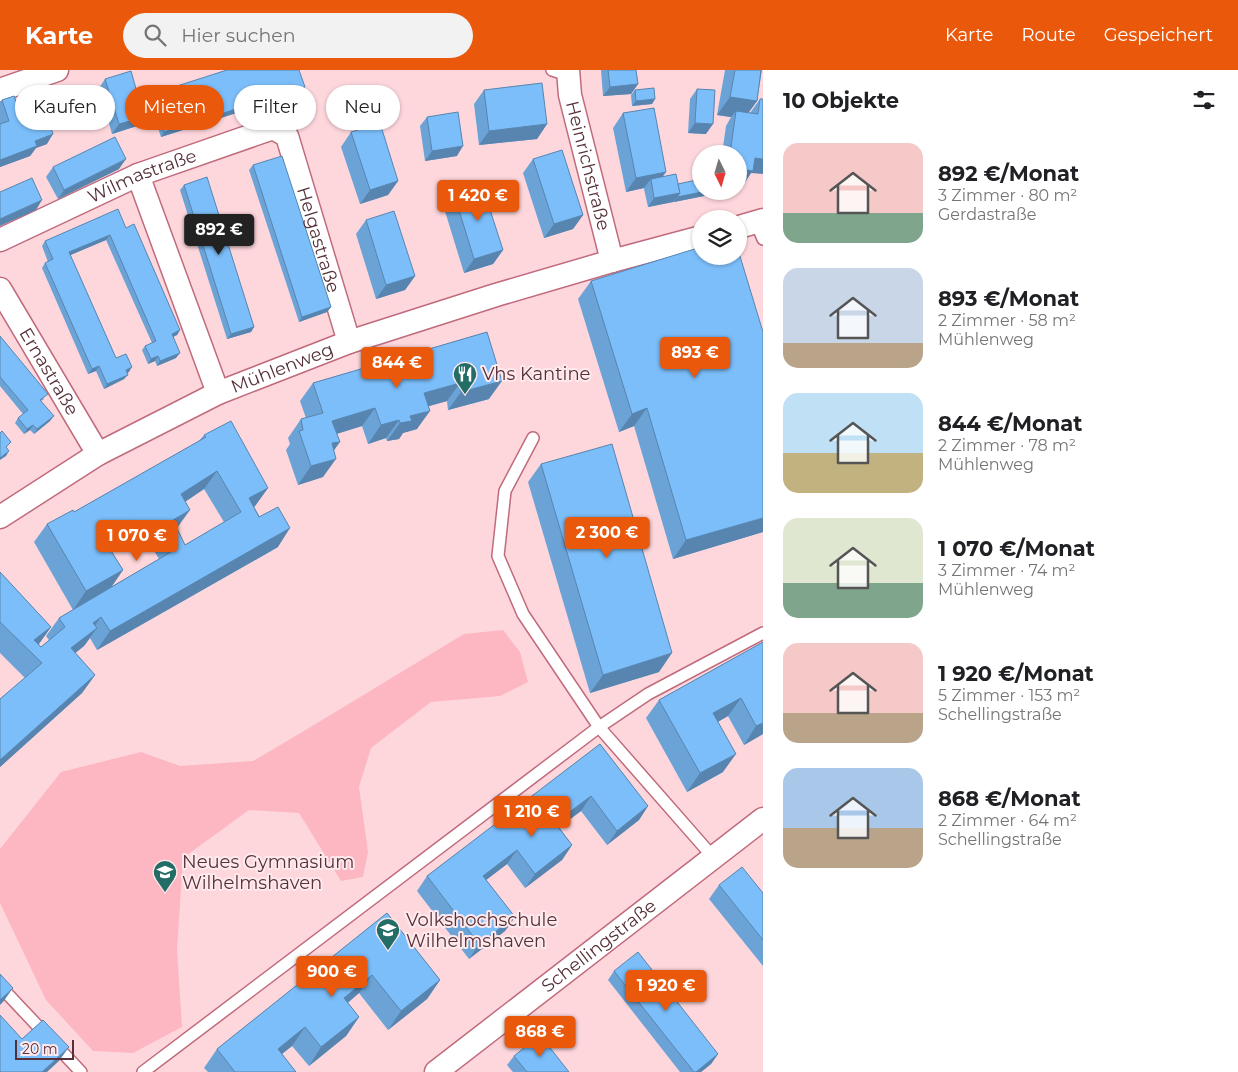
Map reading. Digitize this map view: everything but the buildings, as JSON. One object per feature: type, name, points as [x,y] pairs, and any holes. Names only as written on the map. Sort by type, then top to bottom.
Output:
[{"type":"street","points":[[0,90],[57,70]]},
{"type":"street","name":"Heinrichstraße","points":[[563,72],[612,261]]},
{"type":"street","name":"Wilmastraße","points":[[0,240],[138,175],[273,128],[287,136]]},
{"type":"street","name":"Helgastraße","points":[[287,136],[349,342]]},
{"type":"street","points":[[138,175],[218,392]]},
{"type":"street","name":"Mühlenweg","points":[[0,517],[98,454],[218,392],[349,342],[496,295],[692,239]]},
{"type":"street","name":"Ernastraße","points":[[0,290],[98,454]]},
{"type":"street","name":"Schellingstraße","points":[[436,1072],[763,819]]},
{"type":"lane","points":[[533,438],[505,491],[498,556],[522,614],[599,727],[713,857]]},
{"type":"lane","points":[[143,1072],[599,727],[648,694],[763,633]]},
{"type":"lane","points":[[0,986],[80,1072]]},
{"type":"shaded area","points":[[503,630],[520,652],[528,682],[500,696],[431,702],[371,748],[359,787],[368,852],[363,877],[341,881],[299,813],[249,810],[183,858],[177,950],[182,1027],[133,1053],[93,1051],[46,1000],[0,903],[0,849],[61,772],[141,752],[180,766],[253,761],[464,634]]},
{"type":"place","name":"Vhs Kantine","points":[[465,395]]},
{"type":"place","name":"Neues Gymnasium Wilhelmshaven","points":[[165,893]]},
{"type":"place","name":"Volkshochschule Wilhelmshaven","points":[[388,951]]}]
